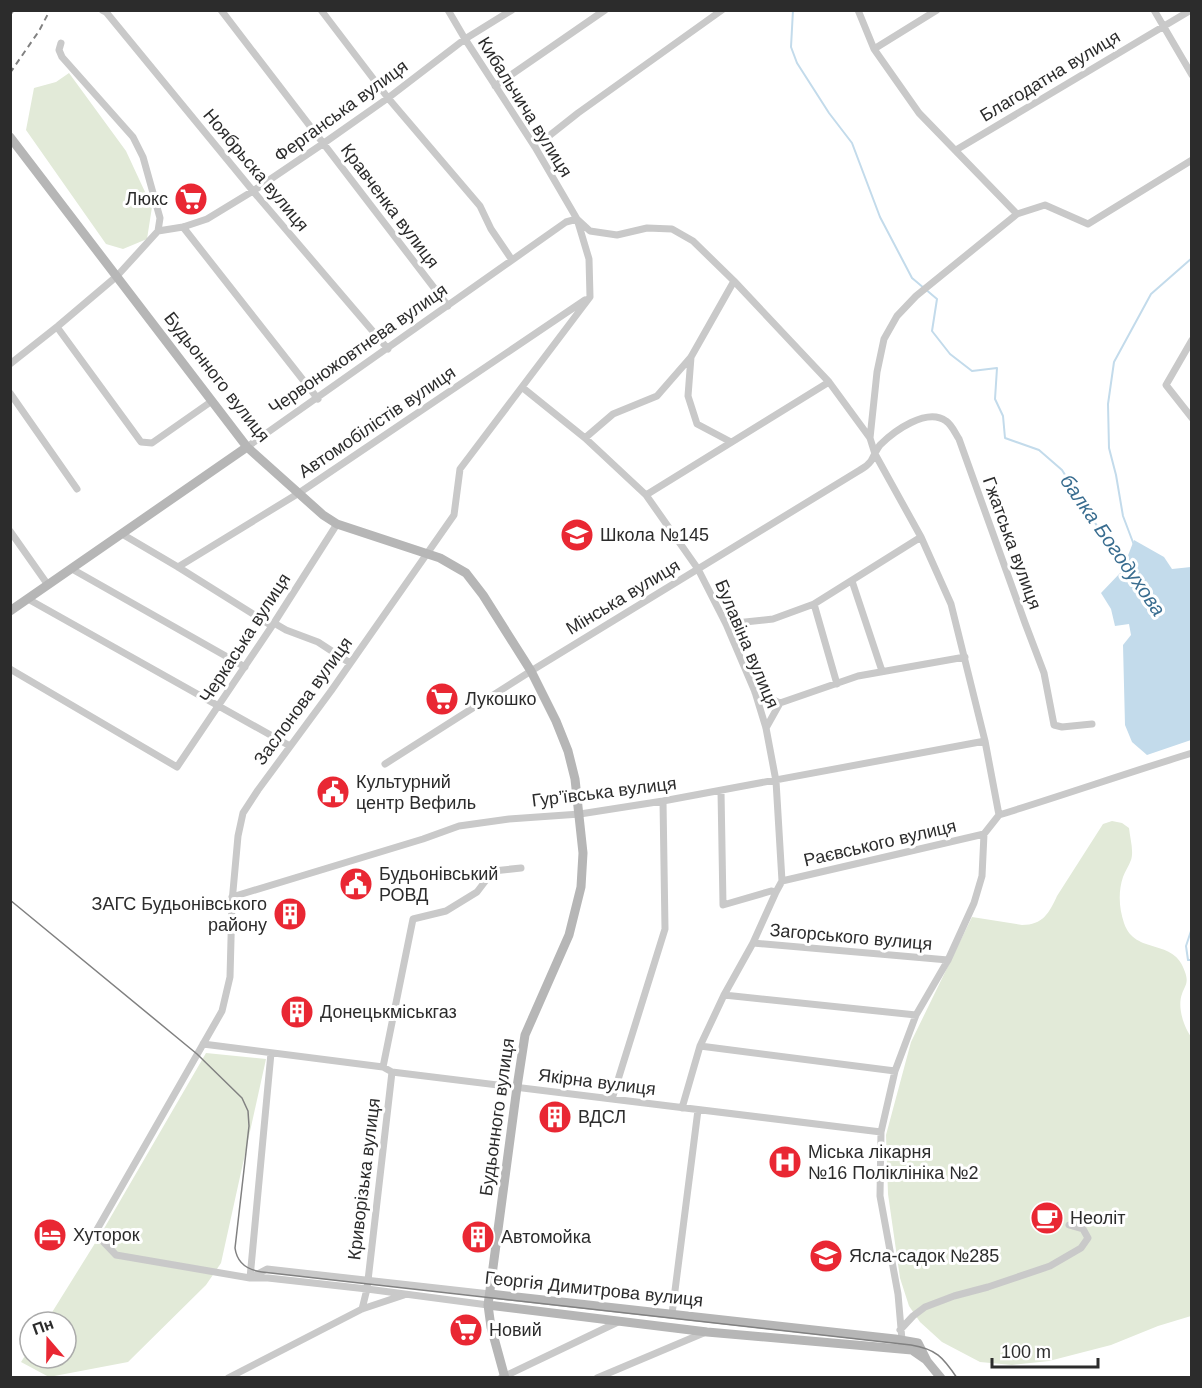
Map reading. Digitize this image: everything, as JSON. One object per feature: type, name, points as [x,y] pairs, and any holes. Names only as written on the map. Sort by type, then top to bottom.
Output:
[{"type":"main road","name":"Будьонного вулиця","points":[[10,137],[247,447],[323,515],[337,524],[440,558],[466,573],[483,595],[531,671],[568,751],[580,814],[581,887],[569,935],[525,1035],[488,1305],[503,1377]]},
{"type":"main road","name":"Червоножовтнева вулиця","points":[[10,611],[247,447]]},
{"type":"main road","name":"Георгія Димитрова вулиця","points":[[490,1294],[902,1340],[918,1343],[927,1361]]},
{"type":"main road","name":"Георгія Димитрова вулиця","points":[[488,1305],[707,1332],[912,1350],[927,1361],[941,1377]]},
{"type":"street","name":"Ноябрьска вулиця","points":[[102,10],[388,349]]},
{"type":"street","name":"Кравченка вулиця","points":[[221,10],[448,306]]},
{"type":"street","points":[[321,10],[388,98],[480,206],[491,229],[512,260]]},
{"type":"street","name":"Кибальчича вулиця","points":[[448,10],[536,147],[577,219]]},
{"type":"street","name":"Ферганська вулиця","points":[[158,231],[183,227],[207,219],[253,191],[324,144],[465,39],[512,10]]},
{"type":"street","points":[[495,86],[605,10]]},
{"type":"street","points":[[536,147],[578,113],[722,10]]},
{"type":"street","points":[[858,10],[874,49],[919,113],[1017,214]]},
{"type":"street","points":[[874,49],[937,10]]},
{"type":"street","points":[[1154,10],[1191,75]]},
{"type":"street","name":"Благодатна вулиця","points":[[956,150],[1191,10]]},
{"type":"street","points":[[10,364],[117,276],[158,231],[160,218],[143,157],[132,138],[62,57],[59,50],[61,43]]},
{"type":"street","points":[[870,438],[877,372],[884,339],[897,316],[916,296],[1017,214],[1045,205],[1088,225],[1191,160]]},
{"type":"street","points":[[577,219],[590,231],[616,235],[647,228],[672,229],[693,241],[734,281],[828,382],[870,438],[875,454],[921,537],[951,604],[985,741],[999,815]]},
{"type":"street","points":[[577,219],[589,259],[590,297]]},
{"type":"street","name":"Червоножовтнева вулиця","points":[[247,447],[566,222],[577,219]]},
{"type":"street","points":[[183,227],[318,399]]},
{"type":"street","points":[[585,438],[613,414],[657,396],[691,357],[734,281]]},
{"type":"street","name":"Заслонова вулиця","points":[[95,1233],[222,1011],[230,977],[232,897],[238,837],[243,813],[454,515],[460,470],[590,297]]},
{"type":"street","name":"Автомобілістів вулиця","points":[[178,567],[299,493],[590,297]]},
{"type":"street","points":[[57,327],[141,442],[153,443],[212,401]]},
{"type":"street","points":[[1191,340],[1166,385],[1191,418]]},
{"type":"street","points":[[691,357],[688,396],[697,424],[731,442]]},
{"type":"street","points":[[646,495],[828,382]]},
{"type":"street","name":"Булавіна вулиця","points":[[523,388],[585,438],[646,495],[698,569],[726,624],[755,692],[766,728],[776,781],[782,881]]},
{"type":"street","points":[[10,393],[77,489]]},
{"type":"street","name":"Гжатська вулиця","points":[[875,454],[880,446],[913,420],[935,417],[944,419],[950,425],[959,439],[1044,673],[1054,725],[1062,727],[1092,724]]},
{"type":"street","name":"Мінська вулиця","points":[[385,764],[531,671],[860,470],[871,462],[875,454]]},
{"type":"street","name":"Черкаська вулиця","points":[[10,669],[177,767],[273,625],[337,524]]},
{"type":"street","points":[[10,531],[48,585]]},
{"type":"street","points":[[122,534],[273,625],[318,642],[350,663]]},
{"type":"street","points":[[726,624],[773,619],[814,604],[921,537]]},
{"type":"street","points":[[72,568],[245,667]]},
{"type":"street","points":[[852,580],[882,671]]},
{"type":"street","points":[[28,599],[290,746]]},
{"type":"street","points":[[814,604],[837,684]]},
{"type":"street","points":[[766,728],[780,704],[858,676],[965,657]]},
{"type":"street","points":[[755,692],[780,704]]},
{"type":"street","name":"Гур’ївська вулиця","points":[[232,897],[459,826],[509,819],[580,814],[663,801],[985,741]]},
{"type":"street","points":[[902,1340],[898,1294],[880,1196],[881,1132],[895,1071],[916,1015],[948,960],[974,903],[982,876],[984,834],[999,815],[1191,753]]},
{"type":"street","points":[[721,791],[723,905],[771,891],[776,892]]},
{"type":"street","points":[[612,1099],[665,929],[663,801]]},
{"type":"street","name":"Раєвського вулиця","points":[[782,881],[984,834]]},
{"type":"street","points":[[383,1067],[413,919],[446,911],[477,892],[493,871],[521,868]]},
{"type":"street","points":[[682,1108],[700,1046],[782,881]]},
{"type":"street","name":"Загорського вулиця","points":[[753,943],[948,960]]},
{"type":"street","points":[[724,995],[916,1015]]},
{"type":"street","name":"Якірна вулиця","points":[[203,1044],[383,1067],[392,1072],[881,1132]]},
{"type":"street","points":[[700,1046],[895,1071]]},
{"type":"street","points":[[250,1278],[271,1053]]},
{"type":"street","name":"Криворізька вулиця","points":[[367,1289],[392,1072]]},
{"type":"street","points":[[672,1314],[698,1110]]},
{"type":"street","points":[[900,1330],[913,1316],[926,1307],[1050,1266],[1081,1248],[1088,1238],[1083,1229],[1070,1225]]},
{"type":"street","name":"Георгія Димитрова вулиця","points":[[95,1233],[116,1255],[250,1278],[367,1289],[488,1305]]},
{"type":"street","name":"Георгія Димитрова вулиця","points":[[250,1278],[267,1269],[490,1294]]},
{"type":"street","points":[[362,1309],[367,1289]]},
{"type":"street","name":"Георгія Димитрова вулиця","points":[[228,1377],[362,1309],[407,1294]]},
{"type":"street","points":[[503,1377],[618,1322]]},
{"type":"street","points":[[597,1377],[707,1332]]},
{"type":"green space","points":[[69,73],[126,151],[152,207],[147,239],[123,249],[106,244],[26,130],[34,88],[56,82]]},
{"type":"green space","points":[[1112,821],[1122,823],[1129,828],[1132,844],[1131,860],[1120,888],[1120,906],[1124,923],[1129,933],[1137,940],[1173,954],[1180,961],[1187,979],[1180,1005],[1186,1029],[1192,1038],[1191,1316],[1158,1326],[1111,1345],[1049,1361],[1012,1365],[980,1362],[942,1342],[920,1322],[909,1306],[900,1278],[888,1194],[886,1135],[911,1042],[972,917],[1022,925],[1040,920],[1048,913],[1103,824]]},
{"type":"green space","points":[[206,1053],[266,1059],[221,1263],[206,1285],[128,1362],[49,1377],[36,1370],[78,1370],[78,1310],[53,1310],[102,1232]]},
{"type":"water","points":[[1134,540],[1164,557],[1172,569],[1191,567],[1191,740],[1147,755],[1132,742],[1125,725],[1123,645],[1131,635],[1129,624],[1115,626],[1111,609],[1101,593],[1122,571]]},
{"type":"waterway","name":"балка Богодухова","points":[[793,10],[791,47],[797,63],[829,113],[852,143],[880,217],[912,278],[937,299],[932,331],[950,354],[972,371],[997,368],[995,399],[1003,416],[1005,438],[1039,450],[1062,470],[1124,569]]},
{"type":"waterway","points":[[1134,545],[1123,516],[1109,448],[1108,404],[1114,362],[1151,294],[1192,258]]},
{"type":"waterway","name":"балка Богодухова","points":[[1192,928],[1186,946],[1188,960],[1192,960]]},
{"type":"tram line","points":[[10,900],[197,1054],[242,1098],[248,1111],[249,1126],[235,1248],[240,1262],[252,1270],[911,1345],[927,1349],[938,1355],[957,1378]]},
{"type":"railway","points":[[10,15],[14,10]]},
{"type":"railway","points":[[10,73],[39,31],[50,10]]},
{"type":"place","name":"Люкс","points":[[191,199]]},
{"type":"place","name":"Школа №145","points":[[577,535]]},
{"type":"place","name":"Лукошко","points":[[442,699]]},
{"type":"place","name":"Культурний центр Вефиль","points":[[333,792]]},
{"type":"place","name":"Будьонівський РОВД","points":[[356,884]]},
{"type":"place","name":"ЗАГС Будьонівського району","points":[[290,914]]},
{"type":"place","name":"Донецькміськгаз","points":[[297,1012]]},
{"type":"place","name":"ВДСЛ","points":[[555,1117]]},
{"type":"place","name":"Міська лікарня №16 Поліклініка №2","points":[[785,1162]]},
{"type":"place","name":"Неоліт","points":[[1047,1218]]},
{"type":"place","name":"Хуторок","points":[[50,1235]]},
{"type":"place","name":"Автомойка","points":[[478,1237]]},
{"type":"place","name":"Ясла-садок №285","points":[[826,1256]]},
{"type":"place","name":"Новий","points":[[466,1330]]}]
